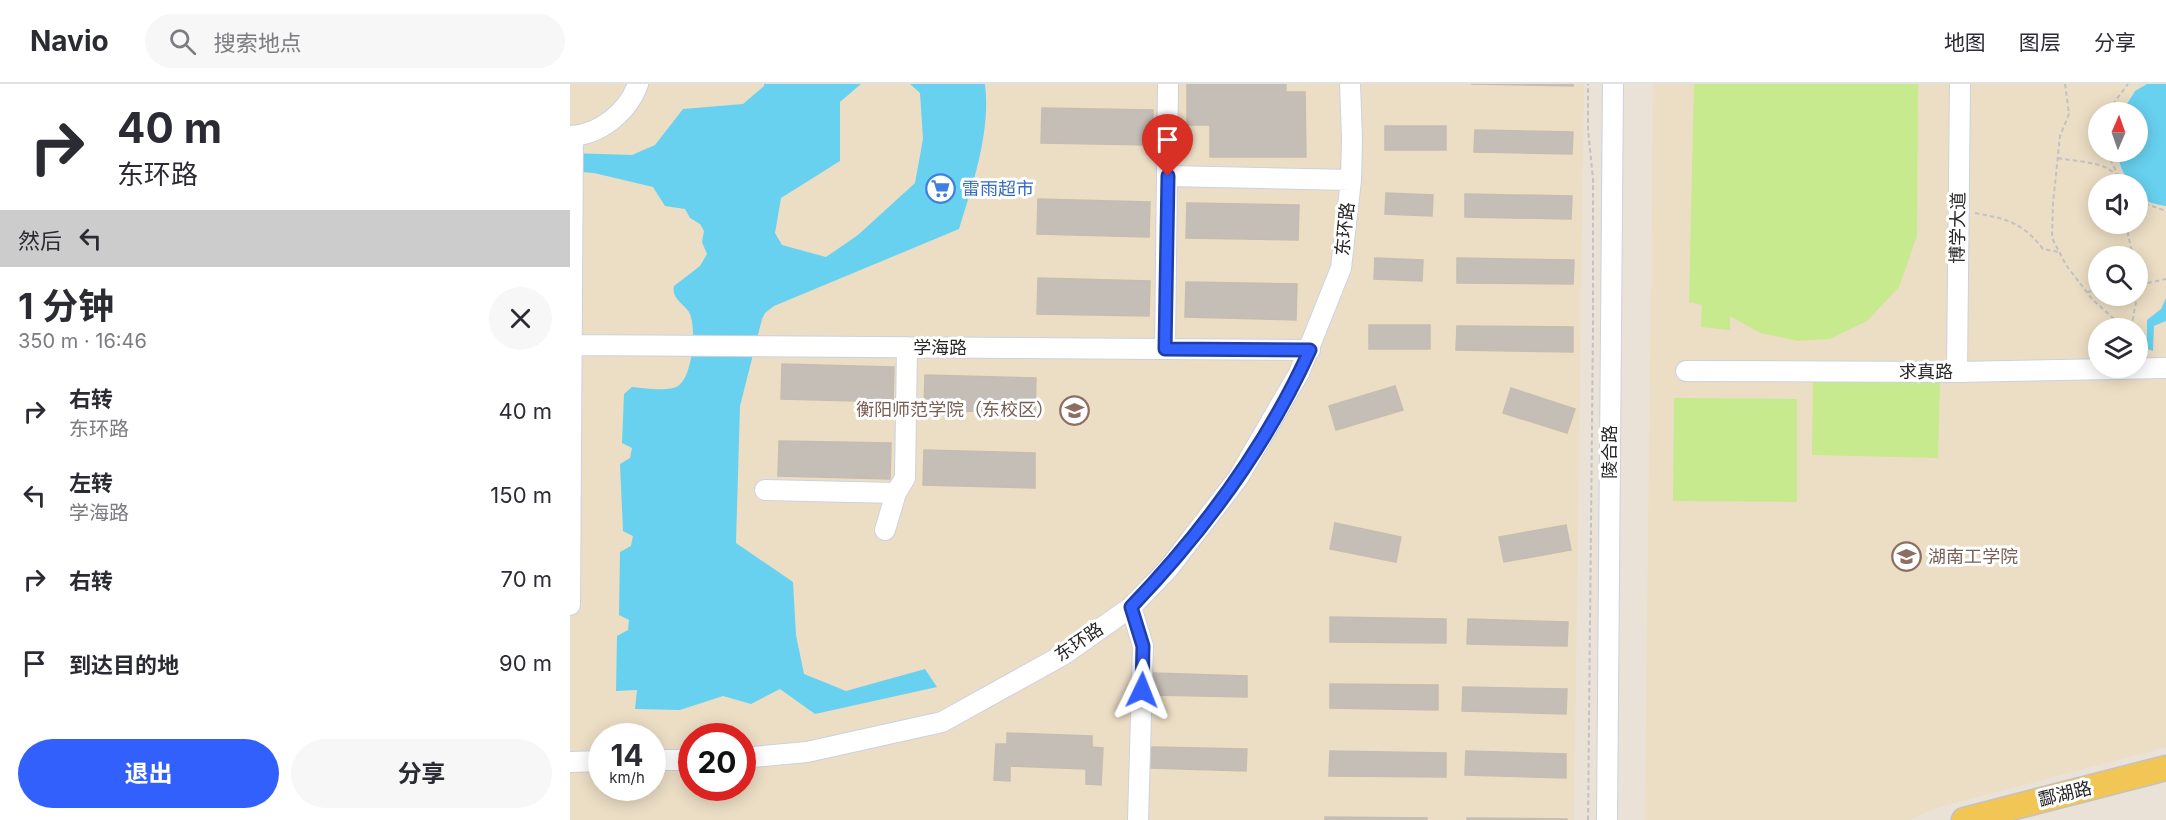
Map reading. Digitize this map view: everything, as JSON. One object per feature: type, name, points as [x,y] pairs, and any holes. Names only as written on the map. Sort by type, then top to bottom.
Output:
[{"type":"main road","name":"酃湖路","points":[[1964,820],[2166,768]]},
{"type":"street","points":[[570,605],[572,139],[588,134],[616,118],[632,98],[639,84]]},
{"type":"street","points":[[1165,349],[1168,84]]},
{"type":"street","name":"东环路","points":[[756,757],[807,752],[942,722],[1063,655],[1131,607],[1168,569],[1238,478],[1299,373],[1341,268],[1351,180],[1350,84]]},
{"type":"street","name":"陵合路","points":[[1607,820],[1613,84]]},
{"type":"street","name":"陵合路","points":[[1620,820],[1624,84]]},
{"type":"street","name":"博学大道","points":[[1957,372],[1960,84]]},
{"type":"street","points":[[1168,176],[1351,180]]},
{"type":"street","name":"学海路","points":[[572,345],[1310,350]]},
{"type":"street","points":[[885,530],[897,493],[905,478],[907,347]]},
{"type":"street","name":"求真路","points":[[1686,371],[1957,372],[2166,368]]},
{"type":"street","points":[[765,490],[897,493]]},
{"type":"street","points":[[1131,607],[1143,646],[1138,820]]},
{"type":"street","points":[[570,762],[588,761]]},
{"type":"path","points":[[1588,84],[1588,130],[1593,179],[1588,820]]},
{"type":"path","points":[[2065,84],[2069,114],[2060,136],[2052,237],[2066,265],[2087,292],[2114,318]]},
{"type":"path","points":[[2114,102],[2128,84]]},
{"type":"path","points":[[2058,158],[2070,161],[2084,160],[2115,174]]},
{"type":"path","points":[[2148,205],[2166,211]]},
{"type":"path","points":[[1958,211],[2008,220],[2034,237],[2043,249],[2059,252]]},
{"type":"path","points":[[2148,283],[2166,279]]},
{"type":"shaded area","name":"衡阳师范学院（东校区）","points":[[570,84],[1584,84],[1574,820],[570,820]]},
{"type":"shaded area","name":"湖南工学院","points":[[1653,84],[2166,84],[2166,747],[1933,809],[1909,820],[1645,820]]},
{"type":"green space","points":[[1694,84],[1918,84],[1917,236],[1899,287],[1867,321],[1830,339],[1798,341],[1760,333],[1730,316],[1730,330],[1701,327],[1702,305],[1689,302]]},
{"type":"green space","points":[[1813,379],[1940,381],[1938,458],[1812,455]]},
{"type":"green space","points":[[1674,398],[1797,399],[1797,502],[1673,501]]},
{"type":"water","points":[[764,84],[861,84],[840,102],[840,161],[781,198],[775,233],[782,245],[826,257],[858,235],[915,183],[923,139],[920,93],[910,84],[985,84],[985,120],[980,157],[959,229],[774,306],[765,313],[740,406],[736,543],[793,582],[796,635],[804,674],[846,691],[925,669],[937,687],[815,714],[780,689],[751,704],[723,696],[680,710],[635,709],[637,690],[616,691],[617,636],[628,630],[629,620],[619,615],[620,552],[631,546],[633,536],[623,531],[620,464],[630,458],[632,448],[622,443],[624,394],[632,387],[669,389],[678,386],[683,381],[690,362],[693,328],[689,312],[674,294],[674,286],[700,266],[707,254],[702,242],[704,231],[700,224],[690,218],[685,209],[665,206],[653,187],[594,173],[570,171],[570,153],[632,155],[655,145],[683,109],[743,104]]},
{"type":"water","points":[[2147,84],[2166,84],[2166,206],[2148,201],[2148,174],[2124,174],[2120,165],[2119,162],[2148,162],[2148,102],[2128,102],[2135,91]]},
{"type":"water","points":[[2166,298],[2166,321],[2154,326],[2153,351],[2148,349],[2148,319],[2161,309]]},
{"type":"building","points":[[1187,84],[1286,84],[1286,92],[1305,92],[1306,157],[1210,157],[1210,125],[1187,125]]},
{"type":"building","points":[[1471,84],[1573,84],[1573,86]]},
{"type":"building","points":[[1042,108],[1153,110],[1152,145],[1041,143]]},
{"type":"building","points":[[1385,126],[1446,126],[1446,150],[1385,150]]},
{"type":"building","points":[[1475,130],[1573,132],[1572,154],[1474,152]]},
{"type":"building","points":[[1386,193],[1433,195],[1432,216],[1385,214]]},
{"type":"building","points":[[1465,194],[1572,196],[1571,219],[1465,217]]},
{"type":"building","points":[[1038,199],[1150,202],[1149,237],[1037,234]]},
{"type":"building","points":[[1187,203],[1299,205],[1298,240],[1186,238]]},
{"type":"building","points":[[1375,258],[1423,260],[1422,281],[1374,279]]},
{"type":"building","points":[[1457,258],[1574,260],[1573,284],[1457,283]]},
{"type":"building","points":[[1038,278],[1150,281],[1149,316],[1037,314]]},
{"type":"building","points":[[1186,282],[1297,284],[1296,320],[1185,317]]},
{"type":"building","points":[[1369,325],[1430,325],[1430,349],[1369,349]]},
{"type":"building","points":[[1457,326],[1573,327],[1573,352],[1456,350]]},
{"type":"building","points":[[782,364],[894,367],[893,402],[781,399]]},
{"type":"building","points":[[925,375],[1036,378],[1035,413],[924,410]]},
{"type":"building","points":[[1395,386],[1403,410],[1336,430],[1329,406]]},
{"type":"building","points":[[1511,388],[1575,409],[1567,433],[1503,413]]},
{"type":"building","points":[[779,441],[891,443],[890,479],[778,476]]},
{"type":"building","points":[[924,450],[1035,453],[1035,488],[923,485]]},
{"type":"building","points":[[1335,523],[1401,537],[1396,562],[1330,549]]},
{"type":"building","points":[[1566,525],[1571,550],[1504,562],[1499,537]]},
{"type":"building","points":[[1330,617],[1446,619],[1446,643],[1330,642]]},
{"type":"building","points":[[1468,619],[1568,622],[1567,646],[1467,644]]},
{"type":"building","points":[[1152,673],[1247,676],[1247,697],[1152,695]]},
{"type":"building","points":[[1330,684],[1438,685],[1438,710],[1330,708]]},
{"type":"building","points":[[1463,687],[1567,689],[1566,714],[1462,711]]},
{"type":"building","points":[[1007,733],[1092,736],[1092,747],[1103,748],[1101,785],[1086,784],[1086,769],[1010,766],[1010,781],[994,780],[996,744],[1007,744]]},
{"type":"building","points":[[1152,747],[1247,749],[1246,771],[1151,768]]},
{"type":"building","points":[[1330,751],[1446,753],[1446,777],[1329,776]]},
{"type":"building","points":[[1466,751],[1566,754],[1566,778],[1465,775]]},
{"type":"building","points":[[1325,817],[1427,818],[1427,820],[1325,820]]},
{"type":"building","points":[[1467,818],[1567,819],[1567,820],[1467,820]]},
{"type":"place","name":"雷雨超市","points":[[941,189]]},
{"type":"place","name":"衡阳师范学院（东校区）","points":[[1075,410]]},
{"type":"place","name":"湖南工学院","points":[[1907,557]]},
{"type":"route","points":[[1142,690],[1143,646],[1131,607],[1168,569],[1238,478],[1310,350],[1165,349],[1168,176]]}]
